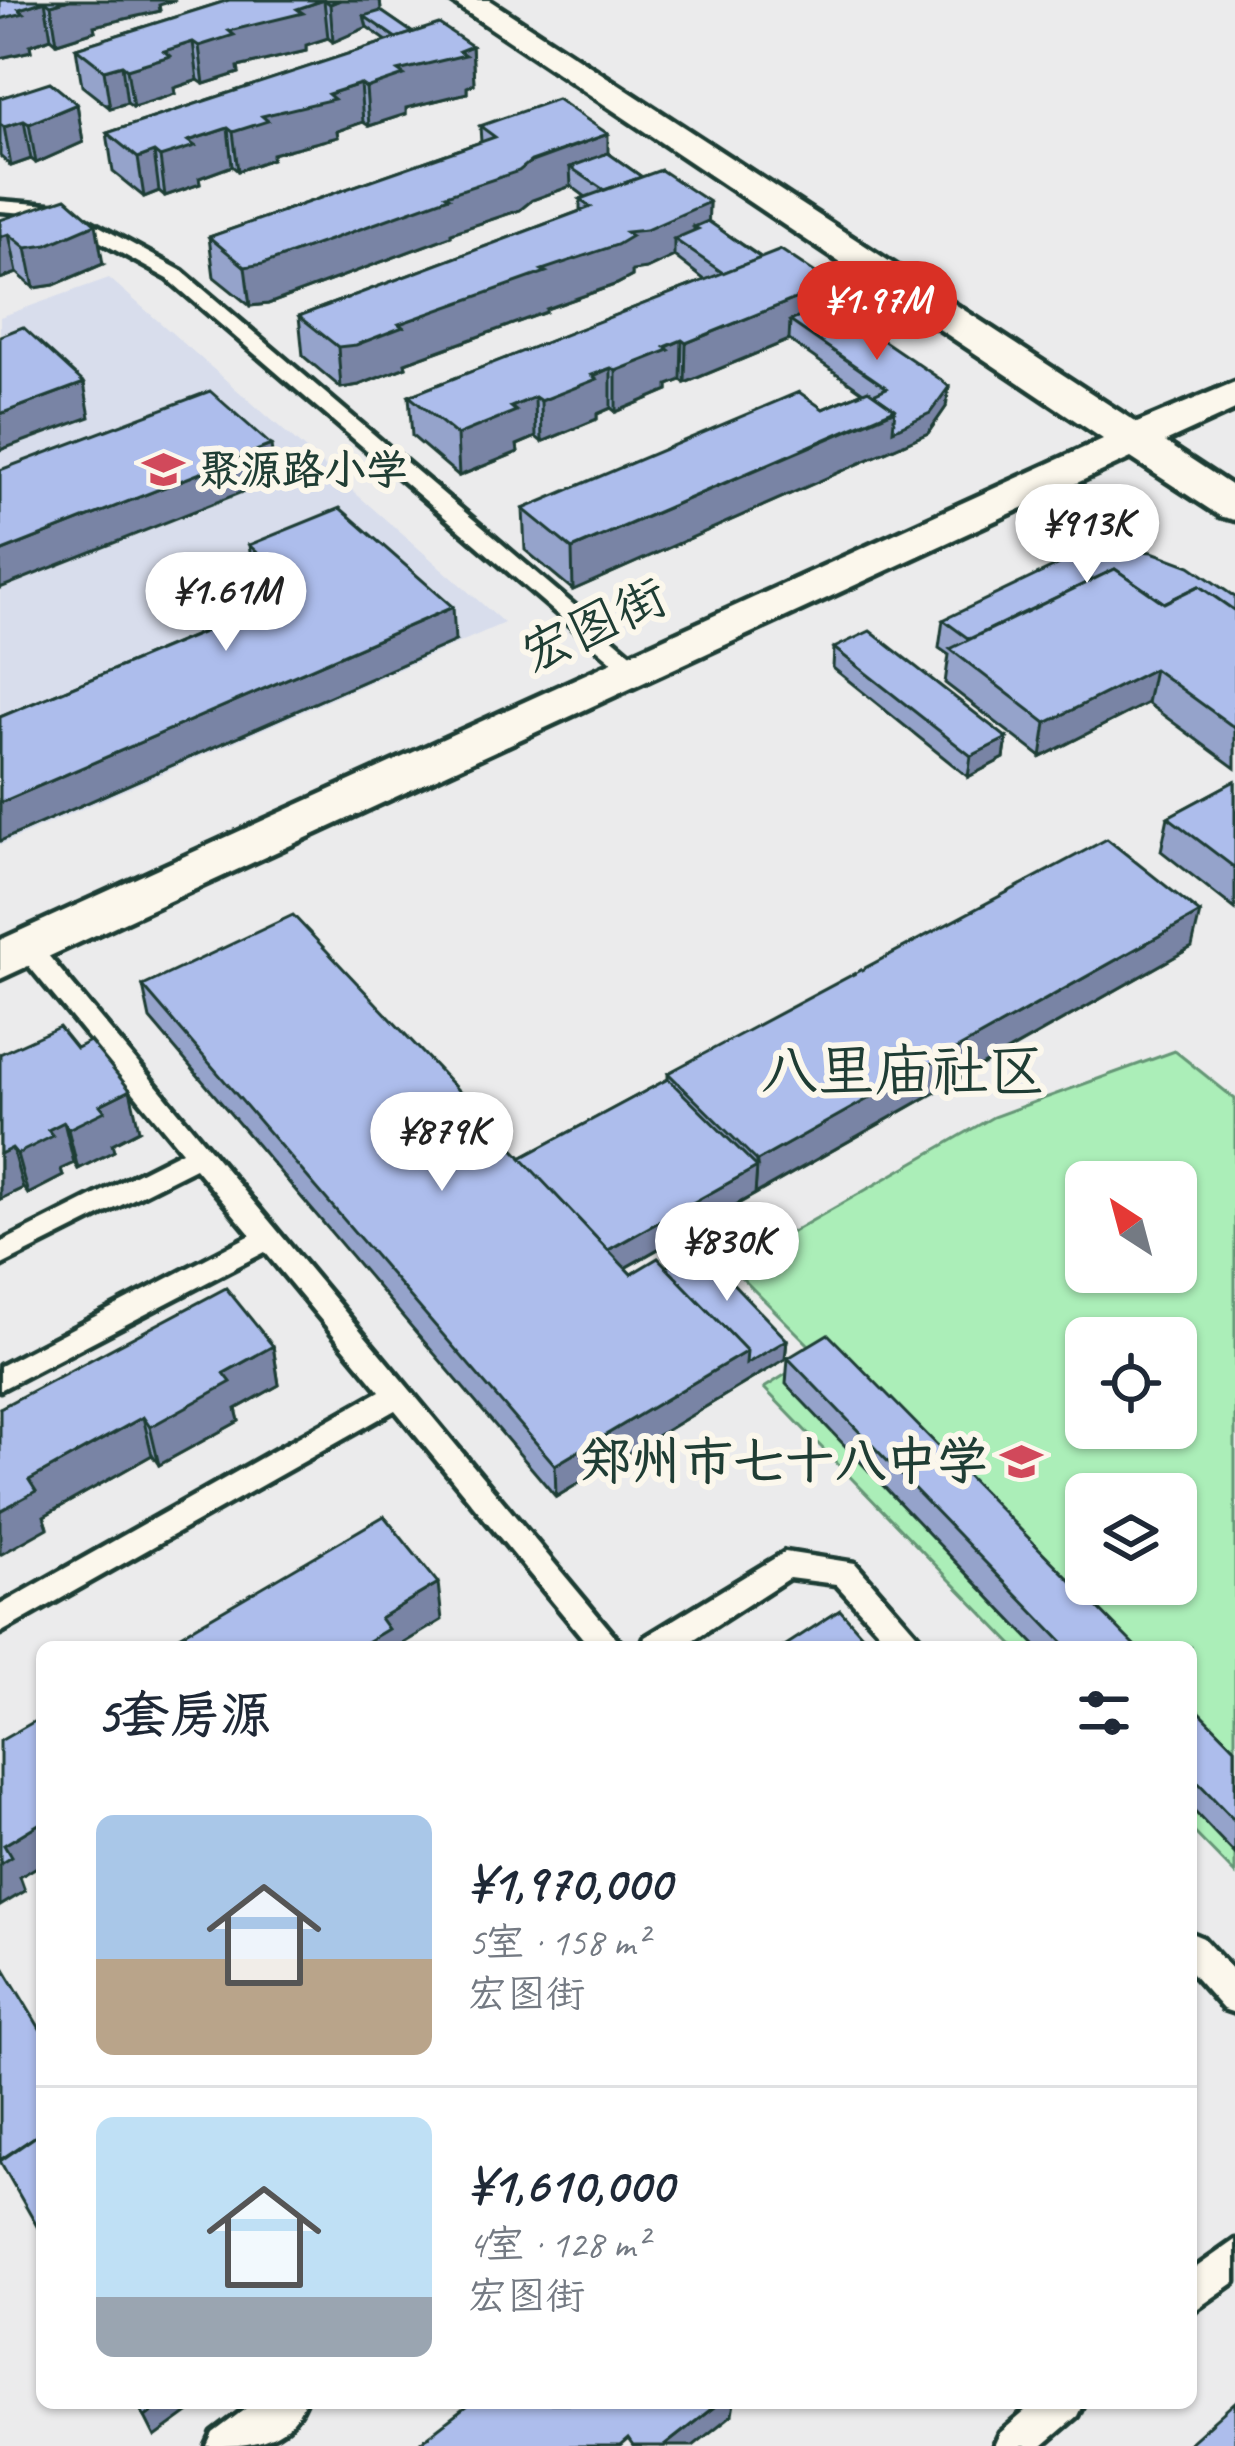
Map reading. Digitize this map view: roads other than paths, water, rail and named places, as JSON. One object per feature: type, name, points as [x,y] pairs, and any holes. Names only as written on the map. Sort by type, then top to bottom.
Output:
[{"type":"street","points":[[466,0],[1235,507]]},
{"type":"street","name":"宏图街","points":[[14,954],[1235,394]]},
{"type":"lane","points":[[0,206],[56,210],[175,275],[635,669]]},
{"type":"lane","points":[[14,954],[199,1154],[603,1641]]},
{"type":"lane","points":[[0,1255],[199,1154]]},
{"type":"lane","points":[[0,1378],[268,1238]]},
{"type":"lane","points":[[0,1620],[398,1395]]},
{"type":"lane","points":[[665,1641],[785,1565],[844,1572],[907,1641]]},
{"type":"lane","points":[[1197,1956],[1235,1997]]},
{"type":"lane","points":[[1197,2290],[1235,2258]]},
{"type":"lane","points":[[226,2446],[277,2409]]},
{"type":"lane","points":[[1013,2446],[1057,2409]]},
{"type":"place","name":"聚源路小学","points":[[164,470]]},
{"type":"place","name":"郑州市七十八中学","points":[[1022,1461]]},
{"type":"district","name":"八里庙社区","points":[[903,1071]]}]
